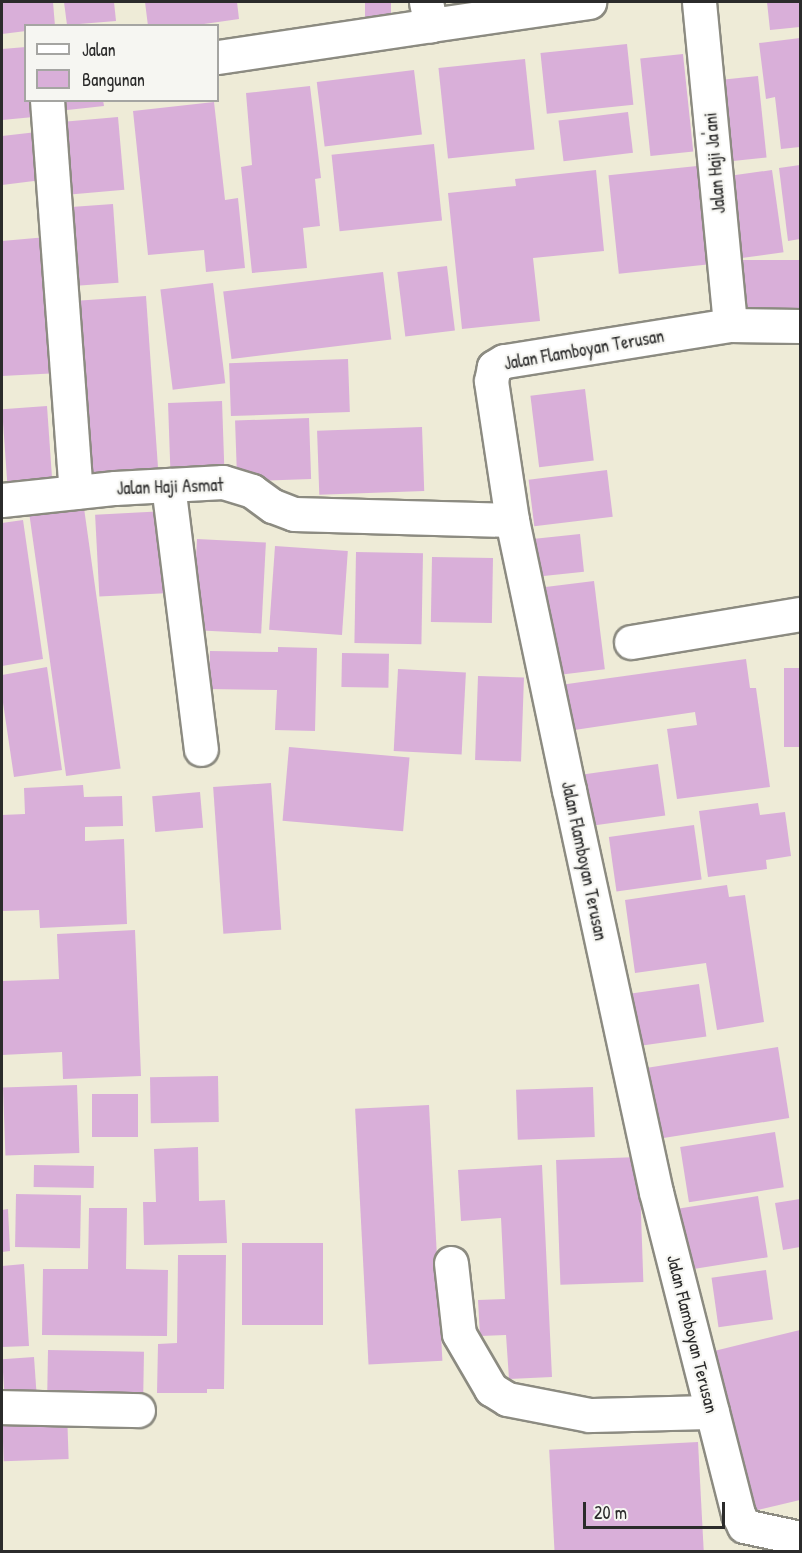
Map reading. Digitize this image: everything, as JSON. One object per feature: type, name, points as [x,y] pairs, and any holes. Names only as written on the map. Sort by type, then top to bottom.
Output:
[{"type":"street","points":[[219,57],[428,13],[589,2]]},
{"type":"street","name":"Jalan Haji Ja'ani","points":[[699,2],[730,325]]},
{"type":"street","points":[[47,102],[76,492]]},
{"type":"street","name":"Jalan Flamboyan Terusan","points":[[801,326],[730,325],[504,361],[494,368],[491,381],[512,520],[656,1192],[740,1521],[744,1526],[801,1538]]},
{"type":"street","name":"Jalan Haji Asmat","points":[[2,500],[76,492],[223,482],[238,486],[294,514],[512,520]]},
{"type":"street","points":[[168,485],[201,749]]},
{"type":"street","points":[[631,642],[801,614]]},
{"type":"street","points":[[452,1263],[459,1334],[491,1389],[507,1399],[589,1415],[712,1412]]},
{"type":"street","points":[[2,1407],[138,1410]]},
{"type":"building","points":[[2,2],[53,2],[55,24],[24,24],[24,31],[2,34]]},
{"type":"building","points":[[64,2],[114,2],[116,21],[67,24]]},
{"type":"building","points":[[145,2],[237,2],[239,19],[204,24],[148,24]]},
{"type":"building","points":[[365,2],[391,2],[391,29],[365,29]]},
{"type":"building","points":[[767,2],[800,2],[800,27],[770,30]]},
{"type":"building","points":[[800,38],[800,147],[781,149],[775,97],[766,99],[759,43]]},
{"type":"building","points":[[627,44],[633,105],[547,114],[540,53]]},
{"type":"building","points":[[24,47],[24,102],[42,102],[44,116],[2,120],[2,49]]},
{"type":"building","points":[[683,54],[693,151],[650,156],[640,58]]},
{"type":"building","points":[[525,59],[535,150],[448,159],[438,68]]},
{"type":"building","points":[[414,70],[422,135],[325,146],[317,82]]},
{"type":"building","points":[[758,76],[767,158],[726,162],[717,80]]},
{"type":"building","points":[[310,86],[321,178],[315,179],[320,226],[303,228],[307,268],[252,273],[241,167],[252,165],[246,93]]},
{"type":"building","points":[[48,102],[103,102],[104,106],[49,112]]},
{"type":"building","points":[[214,102],[225,200],[238,198],[245,268],[206,272],[204,250],[148,255],[133,111]]},
{"type":"building","points":[[628,112],[633,153],[564,161],[559,121]]},
{"type":"building","points":[[118,117],[124,190],[65,195],[58,122]]},
{"type":"building","points":[[37,132],[42,180],[2,185],[2,136]]},
{"type":"building","points":[[434,144],[442,221],[340,231],[332,155]]},
{"type":"building","points":[[800,165],[800,239],[788,241],[779,168]]},
{"type":"building","points":[[697,166],[707,264],[619,274],[608,175]]},
{"type":"building","points":[[596,170],[604,251],[533,258],[540,321],[462,329],[448,193],[516,186],[515,179]]},
{"type":"building","points":[[772,170],[784,252],[740,258],[728,176]]},
{"type":"building","points":[[113,204],[119,283],[70,286],[64,207]]},
{"type":"building","points":[[47,237],[60,373],[2,376],[2,241]]},
{"type":"building","points":[[734,260],[800,260],[800,310],[734,310]]},
{"type":"building","points":[[447,266],[455,331],[405,337],[397,272]]},
{"type":"building","points":[[383,272],[391,339],[231,359],[223,292]]},
{"type":"building","points":[[213,283],[225,383],[173,390],[160,289]]},
{"type":"building","points":[[146,296],[158,475],[90,479],[77,301]]},
{"type":"building","points":[[348,359],[350,412],[231,416],[229,363]]},
{"type":"building","points":[[585,389],[594,460],[539,467],[530,396]]},
{"type":"building","points":[[222,401],[224,468],[170,470],[168,403]]},
{"type":"building","points":[[47,406],[53,488],[8,491],[2,409]]},
{"type":"building","points":[[309,418],[311,479],[237,482],[235,421]]},
{"type":"building","points":[[422,427],[424,491],[319,495],[317,431]]},
{"type":"building","points":[[607,470],[613,517],[534,526],[529,480]]},
{"type":"building","points":[[84,508],[121,768],[66,776],[30,516]]},
{"type":"building","points":[[166,511],[170,593],[99,597],[95,515]]},
{"type":"building","points":[[23,520],[43,659],[2,666],[2,523]]},
{"type":"building","points":[[580,534],[584,572],[534,577],[530,539]]},
{"type":"building","points":[[197,539],[266,543],[261,633],[192,630]]},
{"type":"building","points":[[275,546],[348,551],[342,635],[269,630]]},
{"type":"building","points":[[356,552],[423,553],[421,644],[354,643]]},
{"type":"building","points":[[432,557],[493,558],[492,623],[431,622]]},
{"type":"building","points":[[594,581],[605,669],[552,676],[541,587]]},
{"type":"building","points":[[278,647],[317,648],[315,731],[275,730],[277,690],[209,689],[210,651],[278,652]]},
{"type":"building","points":[[342,653],[389,654],[388,688],[341,687]]},
{"type":"building","points":[[746,659],[750,688],[756,688],[770,787],[677,799],[667,729],[697,725],[695,712],[561,732],[553,686]]},
{"type":"building","points":[[47,667],[62,770],[14,777],[2,696],[2,675]]},
{"type":"building","points":[[784,668],[800,668],[800,747],[784,747]]},
{"type":"building","points":[[398,669],[466,673],[462,754],[394,751]]},
{"type":"building","points":[[478,676],[524,678],[521,762],[475,760]]},
{"type":"building","points":[[289,747],[410,758],[403,831],[283,821]]},
{"type":"building","points":[[658,764],[665,815],[590,826],[583,775]]},
{"type":"building","points":[[271,783],[281,930],[223,934],[213,787]]},
{"type":"building","points":[[83,785],[84,797],[122,796],[123,826],[85,827],[85,841],[124,839],[127,924],[40,928],[39,910],[2,911],[2,815],[25,814],[24,788]]},
{"type":"building","points":[[200,792],[203,828],[155,832],[152,796]]},
{"type":"building","points":[[758,803],[760,815],[785,812],[791,856],[766,860],[767,869],[708,877],[699,811]]},
{"type":"building","points":[[694,825],[702,879],[616,891],[609,837]]},
{"type":"building","points":[[727,885],[729,897],[745,895],[764,1022],[717,1030],[706,963],[635,973],[625,900]]},
{"type":"building","points":[[135,930],[141,1076],[63,1079],[62,1052],[2,1055],[2,981],[59,979],[57,934]]},
{"type":"building","points":[[699,984],[706,1036],[626,1048],[619,995]]},
{"type":"building","points":[[778,1047],[789,1118],[651,1140],[640,1069]]},
{"type":"building","points":[[218,1076],[219,1122],[151,1123],[150,1077]]},
{"type":"building","points":[[77,1085],[79,1153],[5,1156],[3,1088]]},
{"type":"building","points":[[593,1087],[595,1137],[518,1140],[516,1090]]},
{"type":"building","points":[[92,1094],[138,1094],[138,1137],[92,1137]]},
{"type":"building","points":[[429,1105],[442,1361],[368,1365],[355,1109]]},
{"type":"building","points":[[775,1132],[784,1187],[689,1202],[680,1147]]},
{"type":"building","points":[[198,1147],[199,1201],[225,1200],[227,1243],[144,1245],[143,1202],[156,1202],[154,1149]]},
{"type":"building","points":[[639,1157],[643,1282],[560,1285],[556,1160]]},
{"type":"building","points":[[34,1165],[94,1166],[94,1188],[34,1187]]},
{"type":"building","points":[[542,1165],[552,1377],[509,1379],[506,1335],[480,1336],[478,1300],[505,1299],[501,1218],[461,1221],[458,1170]]},
{"type":"building","points":[[16,1194],[81,1195],[80,1248],[15,1247]]},
{"type":"building","points":[[758,1196],[768,1257],[686,1270],[676,1209]]},
{"type":"building","points":[[800,1199],[800,1247],[783,1250],[775,1203]]},
{"type":"building","points":[[89,1208],[127,1208],[126,1269],[168,1270],[167,1336],[42,1335],[43,1269],[88,1269]]},
{"type":"building","points":[[8,1209],[10,1251],[2,1252],[2,1210]]},
{"type":"building","points":[[242,1243],[323,1243],[323,1325],[242,1325]]},
{"type":"building","points":[[178,1255],[226,1255],[224,1389],[207,1389],[207,1393],[157,1393],[158,1344],[177,1343]]},
{"type":"building","points":[[24,1264],[29,1346],[2,1347],[2,1266]]},
{"type":"building","points":[[766,1270],[773,1320],[718,1327],[712,1278]]},
{"type":"building","points":[[800,1330],[800,1500],[745,1513],[706,1353]]},
{"type":"building","points":[[48,1350],[144,1352],[143,1409],[47,1407]]},
{"type":"building","points":[[34,1357],[37,1398],[5,1400],[2,1359]]},
{"type":"building","points":[[67,1412],[69,1459],[4,1461],[2,1414]]},
{"type":"building","points":[[698,1442],[704,1552],[555,1552],[549,1450]]}]
